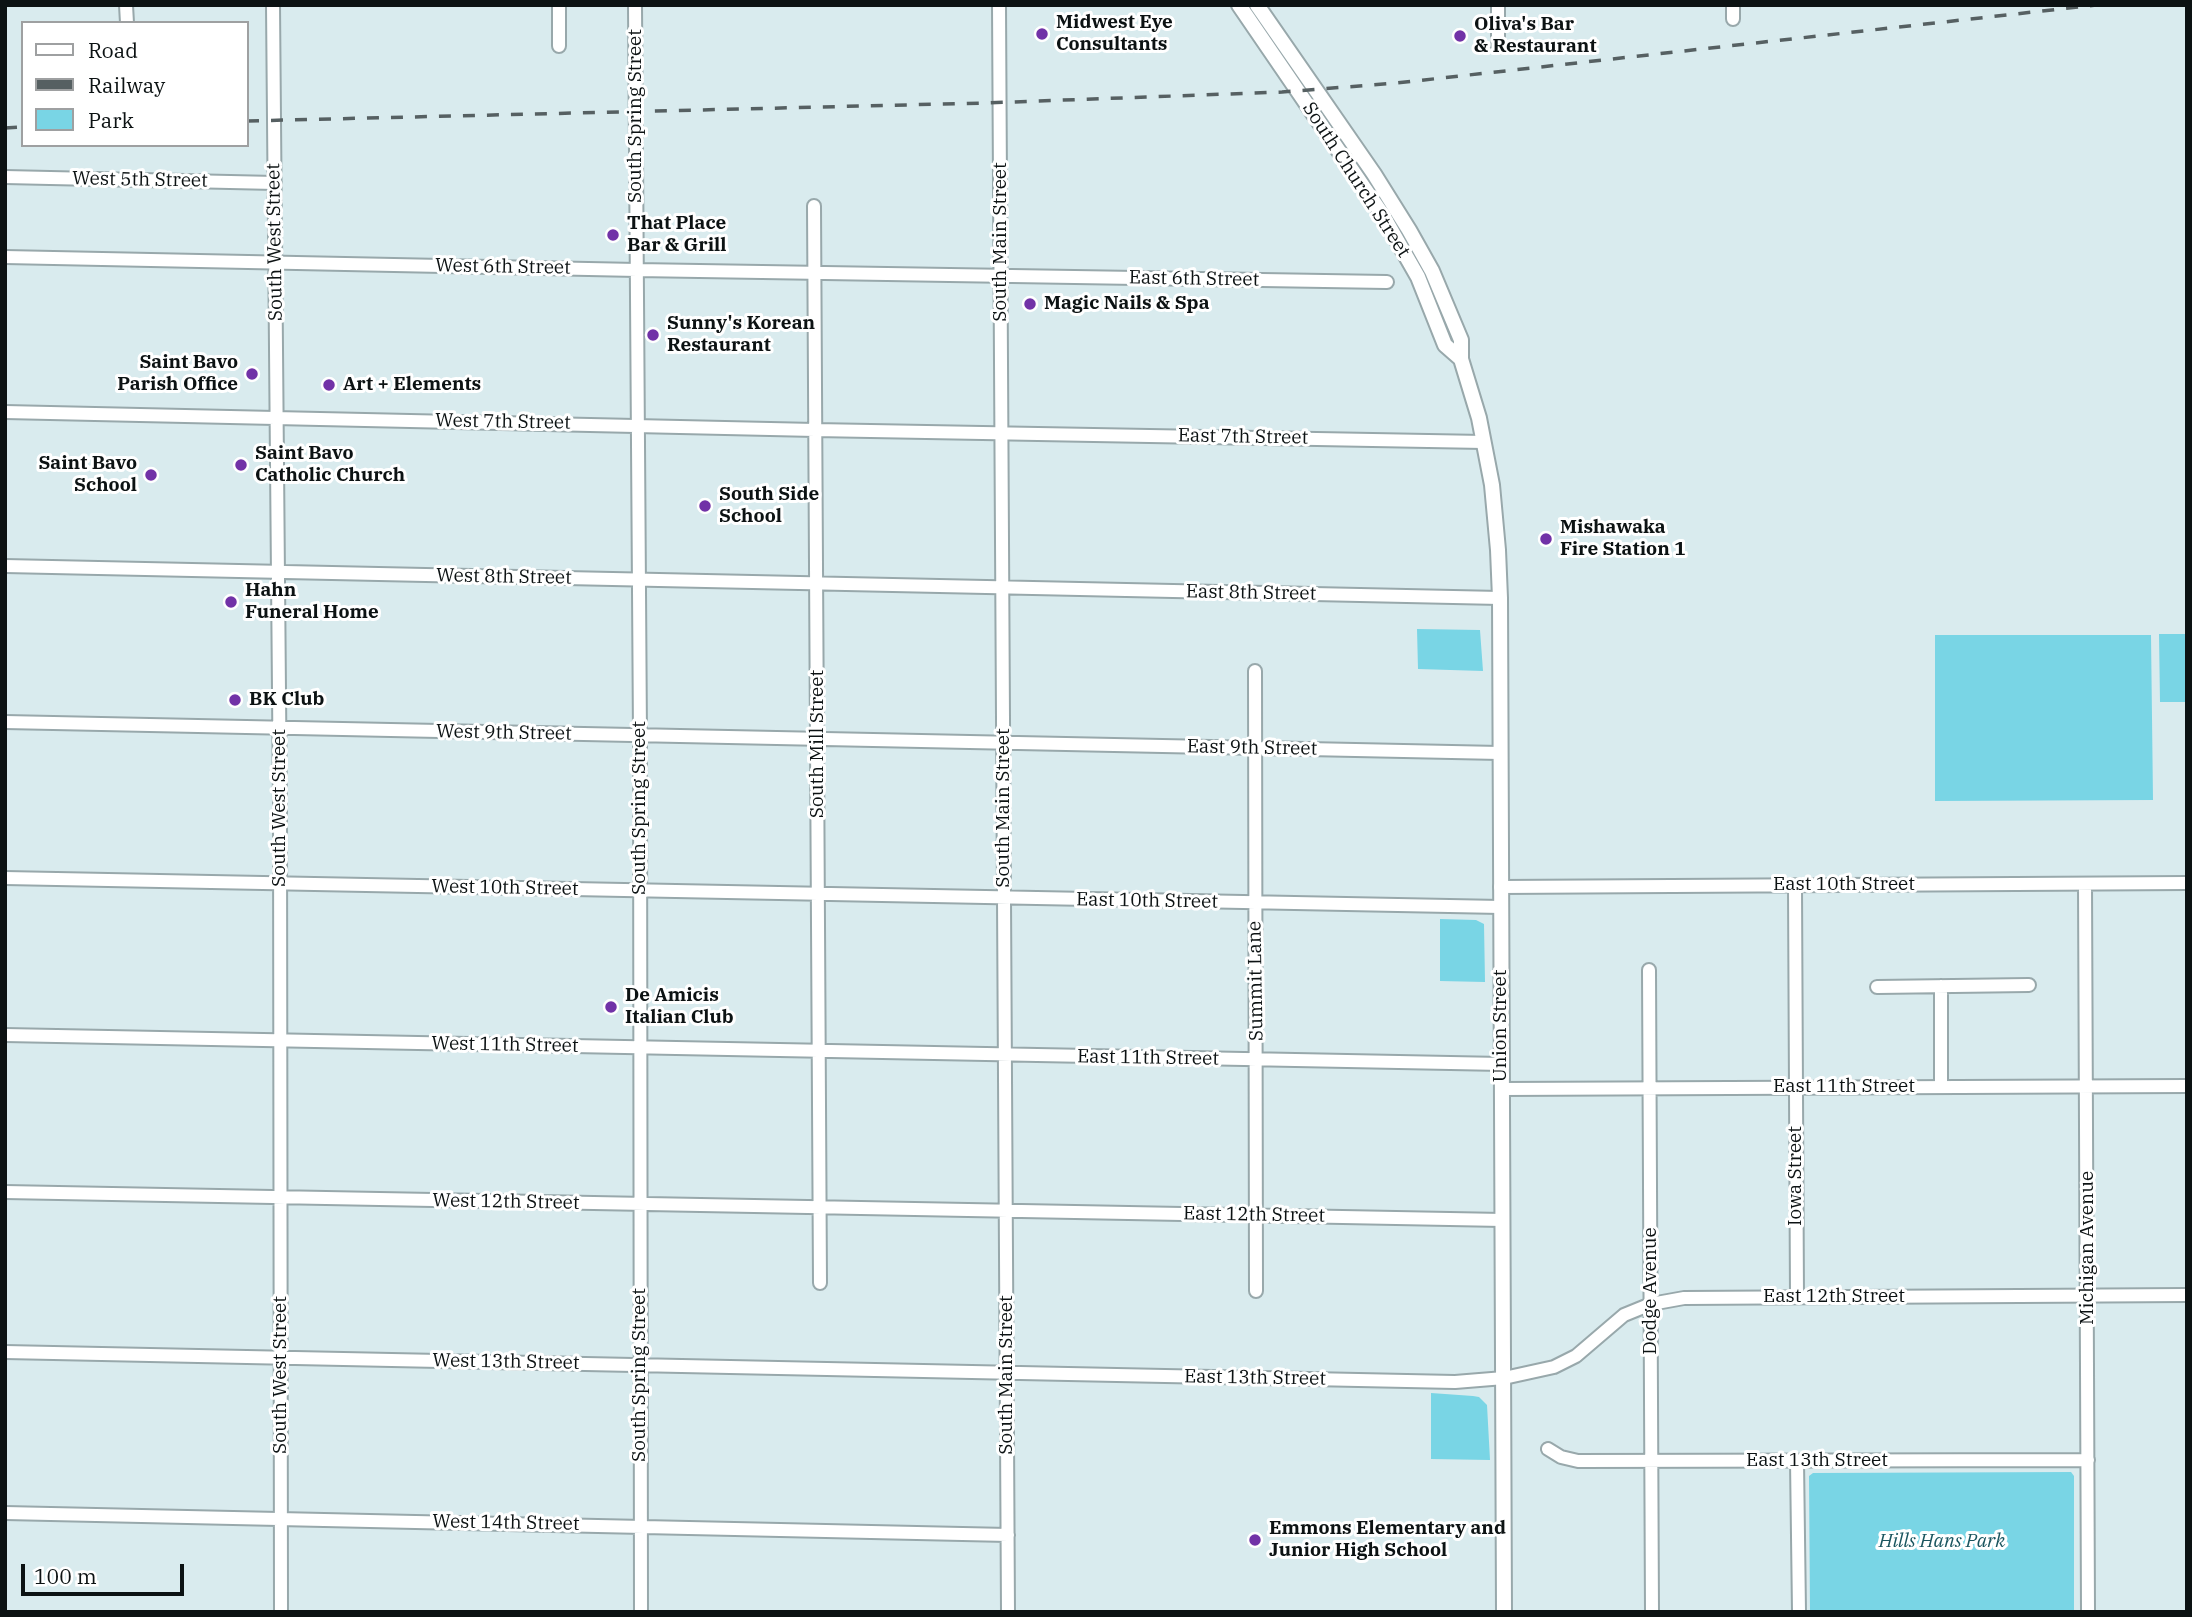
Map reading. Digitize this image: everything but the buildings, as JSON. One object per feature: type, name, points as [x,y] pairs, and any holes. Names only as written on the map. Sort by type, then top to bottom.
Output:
[{"type":"main road","name":"South Church Street","points":[[1239,5],[1382,214],[1418,277],[1445,345],[1461,359]]},
{"type":"main road","name":"South Church Street","points":[[1256,5],[1367,163],[1432,271],[1461,340],[1461,359],[1483,442]]},
{"type":"main road","name":"Union Street","points":[[1483,442],[1496,520],[1500,598],[1504,1612]]},
{"type":"street","name":"South West Street","points":[[273,5],[280,884],[281,1612]]},
{"type":"street","points":[[559,5],[559,46]]},
{"type":"street","name":"South Spring Street","points":[[635,5],[640,736],[641,1612]]},
{"type":"street","name":"South Main Street","points":[[999,5],[1008,1612]]},
{"type":"street","points":[[1498,5],[1498,47]]},
{"type":"street","points":[[1733,5],[1733,19]]},
{"type":"street","name":"West 5th Street","points":[[5,177],[275,183]]},
{"type":"street","name":"South Mill Street","points":[[814,205],[820,1283]]},
{"type":"street","name":"West 6th Street","points":[[5,257],[1001,276]]},
{"type":"street","name":"East 6th Street","points":[[1001,276],[1388,282]]},
{"type":"street","name":"West 7th Street","points":[[5,412],[1002,433]]},
{"type":"street","name":"East 7th Street","points":[[1002,433],[1483,442]]},
{"type":"street","name":"West 8th Street","points":[[5,566],[1003,587]]},
{"type":"street","name":"East 8th Street","points":[[1003,587],[1500,598]]},
{"type":"street","name":"Summit Lane","points":[[1255,671],[1256,1291]]},
{"type":"street","name":"West 9th Street","points":[[5,722],[1003,742]]},
{"type":"street","name":"East 9th Street","points":[[1003,742],[1500,753]]},
{"type":"street","name":"West 10th Street","points":[[5,878],[1004,899]]},
{"type":"street","name":"East 10th Street","points":[[1500,887],[2187,883]]},
{"type":"street","name":"Michigan Avenue","points":[[2085,884],[2088,1612]]},
{"type":"street","name":"Iowa Street","points":[[1795,886],[1797,1297]]},
{"type":"street","name":"East 10th Street","points":[[1004,899],[1501,907]]},
{"type":"street","name":"Dodge Avenue","points":[[1649,970],[1652,1612]]},
{"type":"street","points":[[1877,986],[2029,985]]},
{"type":"street","points":[[1941,986],[1941,1087]]},
{"type":"street","name":"West 11th Street","points":[[5,1035],[1005,1055]]},
{"type":"street","name":"East 11th Street","points":[[1005,1055],[1502,1064]]},
{"type":"street","name":"East 11th Street","points":[[1502,1089],[2187,1086]]},
{"type":"street","name":"West 12th Street","points":[[5,1192],[1006,1211]]},
{"type":"street","name":"East 12th Street","points":[[1006,1211],[1503,1220]]},
{"type":"street","name":"East 12th Street","points":[[1504,1378],[1554,1367],[1586,1348],[1613,1323],[1640,1308],[1684,1298],[2187,1295]]},
{"type":"street","name":"West 13th Street","points":[[5,1352],[1007,1373]]},
{"type":"street","name":"East 13th Street","points":[[1007,1373],[1429,1383],[1504,1378]]},
{"type":"street","name":"East 13th Street","points":[[1548,1449],[1561,1457],[1578,1461],[2088,1460]]},
{"type":"street","points":[[1797,1461],[1799,1612]]},
{"type":"street","name":"West 14th Street","points":[[5,1514],[1008,1535]]},
{"type":"green space","points":[[1417,629],[1480,630],[1483,671],[1418,669]]},
{"type":"green space","points":[[2159,634],[2187,634],[2187,702],[2160,702]]},
{"type":"green space","points":[[1935,635],[2151,635],[2153,800],[1935,801]]},
{"type":"green space","points":[[1440,919],[1476,920],[1484,924],[1485,982],[1440,981]]},
{"type":"green space","points":[[1431,1393],[1479,1397],[1487,1405],[1490,1460],[1431,1459]]},
{"type":"green space","name":"Hills Hans Park","points":[[2071,1472],[2074,1476],[2074,1612],[1810,1612],[1809,1476],[1813,1473]]},
{"type":"railway","points":[[248,121],[985,103],[1282,92],[1397,83],[2096,5]]},
{"type":"railway","points":[[5,128],[21,127]]},
{"type":"place","name":"Midwest Eye Consultants","points":[[1042,34]]},
{"type":"place","name":"Oliva's Bar & Restaurant","points":[[1460,36]]},
{"type":"place","name":"That Place Bar & Grill","points":[[613,235]]},
{"type":"place","name":"Magic Nails & Spa","points":[[1030,304]]},
{"type":"place","name":"Sunny's Korean Restaurant","points":[[653,335]]},
{"type":"place","name":"Saint Bavo Parish Office","points":[[252,374]]},
{"type":"place","name":"Art + Elements","points":[[329,385]]},
{"type":"place","name":"Saint Bavo Catholic Church","points":[[241,465]]},
{"type":"place","name":"Saint Bavo School","points":[[151,475]]},
{"type":"place","name":"South Side School","points":[[705,506]]},
{"type":"place","name":"Mishawaka Fire Station 1","points":[[1546,539]]},
{"type":"place","name":"Hahn Funeral Home","points":[[231,602]]},
{"type":"place","name":"BK Club","points":[[235,700]]},
{"type":"place","name":"De Amicis Italian Club","points":[[611,1007]]},
{"type":"place","name":"Emmons Elementary and Junior High School","points":[[1255,1540]]}]
